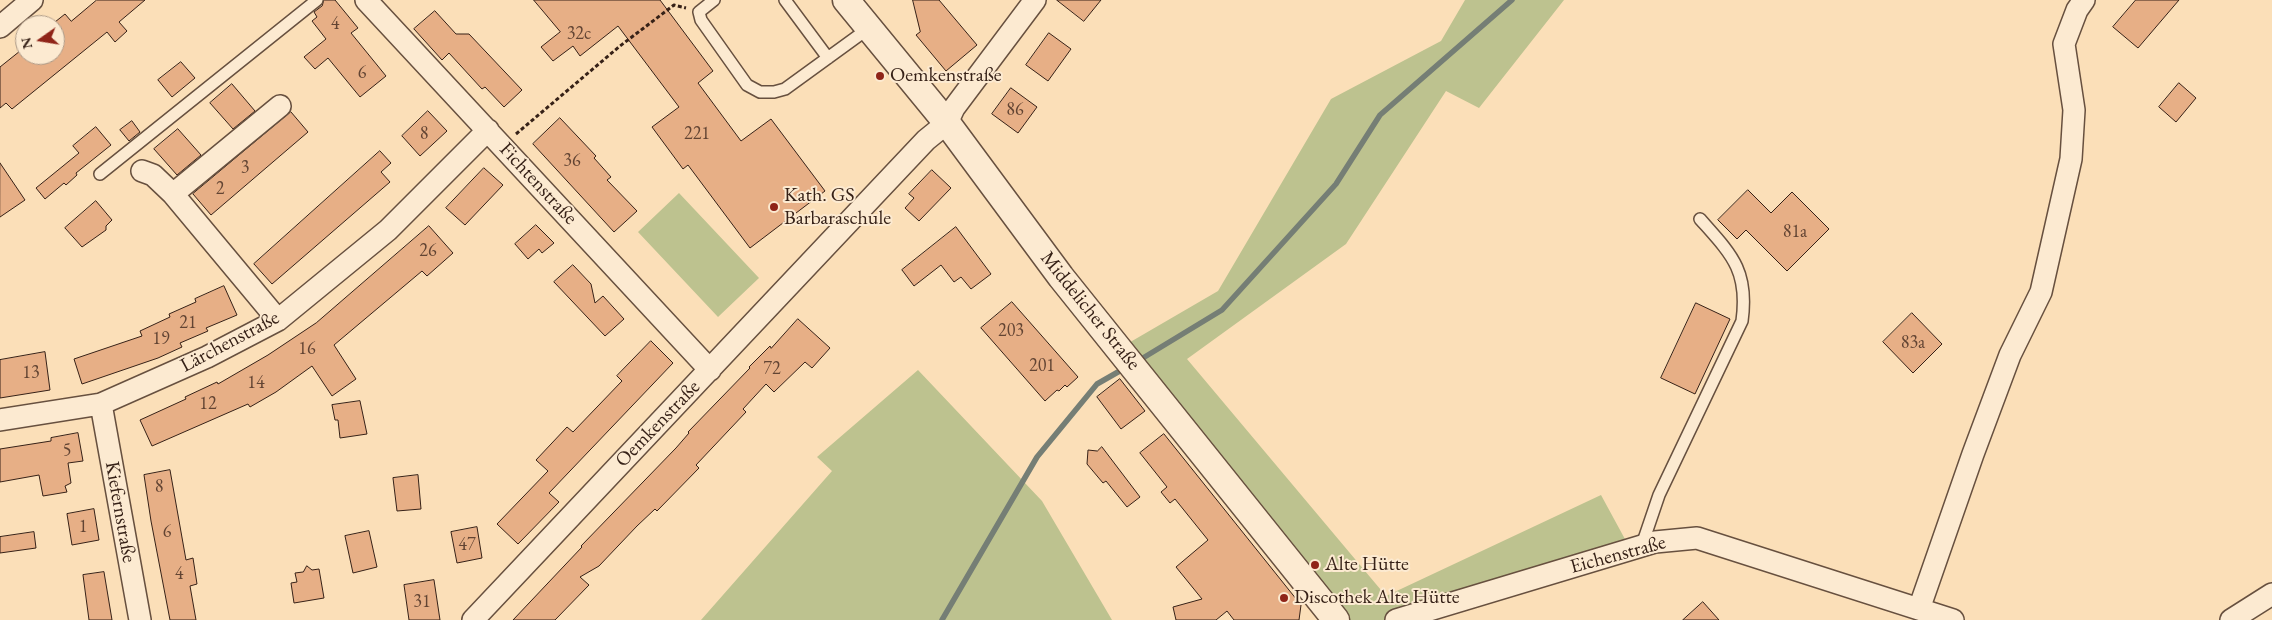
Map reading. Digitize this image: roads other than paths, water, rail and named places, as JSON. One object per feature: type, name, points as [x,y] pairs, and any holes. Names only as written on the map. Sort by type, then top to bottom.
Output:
[{"type":"street","points":[[0,27],[32,0]]},
{"type":"street","name":"Fichtenstraße","points":[[366,0],[410,50],[495,138],[710,370]]},
{"type":"street","name":"Middelicher Straße","points":[[846,0],[947,123],[1061,277],[1336,620]]},
{"type":"street","name":"Oemkenstraße","points":[[473,620],[926,140],[947,123],[954,108],[1035,0]]},
{"type":"street","points":[[1919,609],[2007,364],[2041,292],[2071,159],[2074,110],[2064,44],[2077,10],[2084,0]]},
{"type":"street","points":[[173,194],[280,106]]},
{"type":"street","name":"Lärchenstraße","points":[[0,420],[101,404],[207,357],[278,320],[388,230],[495,138]]},
{"type":"street","points":[[142,171],[153,175],[173,194],[278,320]]},
{"type":"street","name":"Kiefernstraße","points":[[101,404],[140,620]]},
{"type":"street","name":"Eichenstraße","points":[[1396,620],[1655,542],[1697,538],[1953,620]]},
{"type":"street","points":[[2231,620],[2272,594]]},
{"type":"lane","points":[[100,174],[317,0]]},
{"type":"lane","points":[[714,0],[699,12],[701,20],[747,86],[760,92],[774,92],[785,89],[869,28]]},
{"type":"lane","points":[[785,0],[828,58]]},
{"type":"lane","points":[[1642,546],[1659,495],[1742,320],[1742,277],[1726,248],[1700,219]]},
{"type":"waterway","points":[[1138,361],[1222,310],[1336,184],[1380,115],[1512,0]]},
{"type":"waterway","points":[[942,620],[1037,457],[1097,384],[1125,368]]},
{"type":"place","name":"Oemkenstraße","points":[[880,76]]},
{"type":"place","name":"Kath. GS Barbaraschule","points":[[774,207]]},
{"type":"place","name":"Alte Hütte","points":[[1315,565]]},
{"type":"place","name":"Discothek Alte Hütte","points":[[1284,598]]}]
